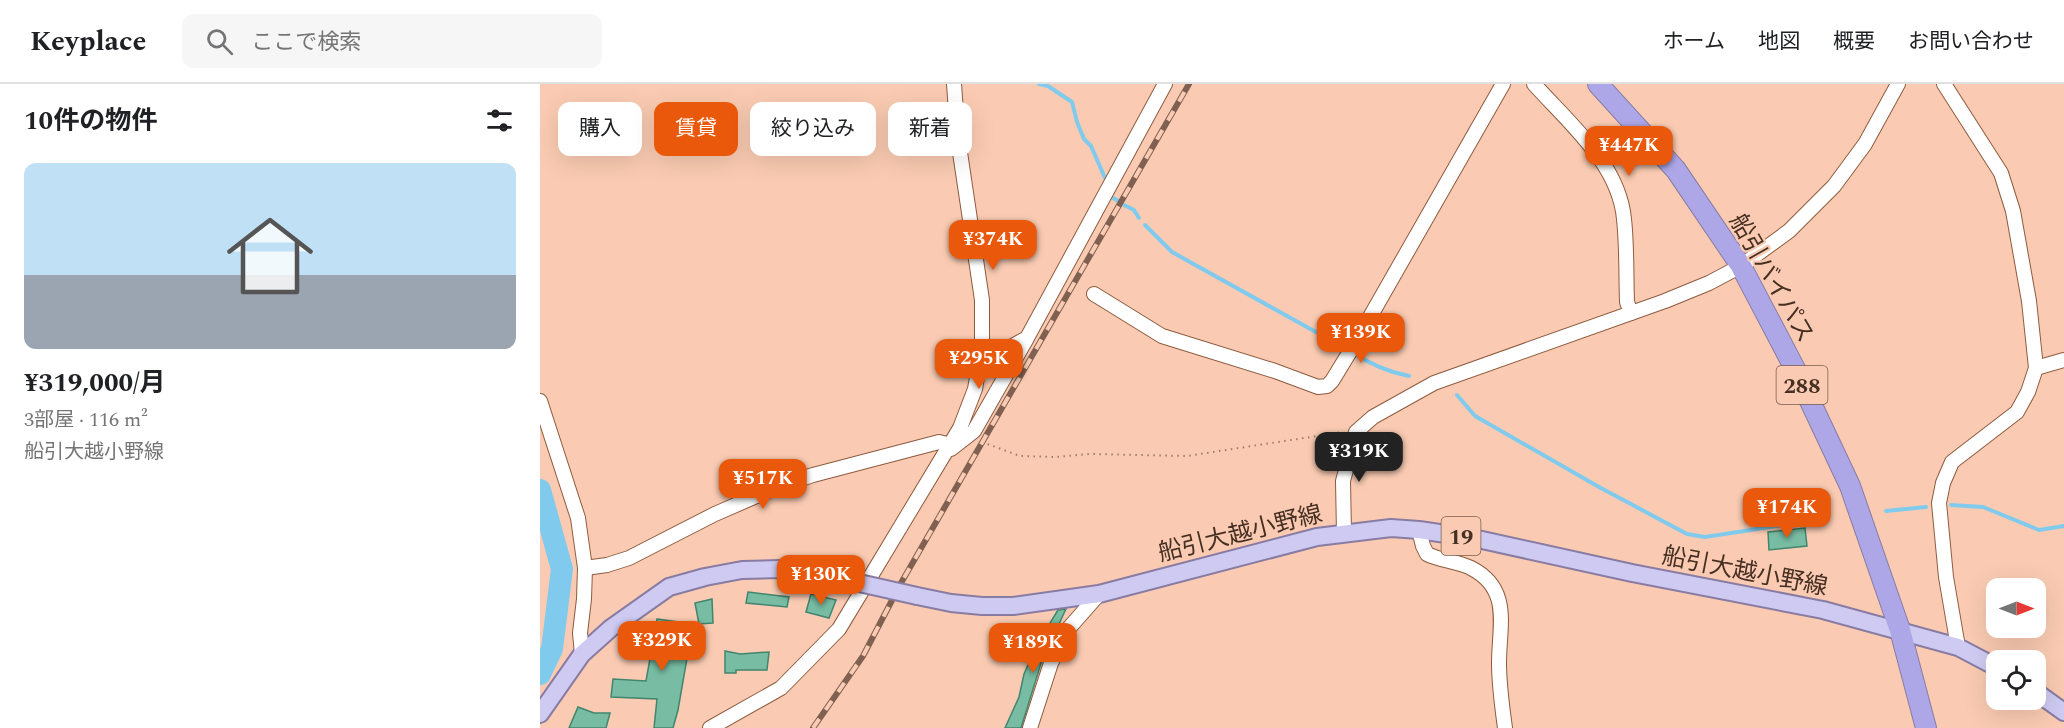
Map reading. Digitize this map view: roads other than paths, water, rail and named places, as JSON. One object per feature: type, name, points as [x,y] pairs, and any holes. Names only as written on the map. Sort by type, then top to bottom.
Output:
[{"type":"highway","name":"船引バイパス","points":[[1598,84],[1676,170],[1741,266],[1794,368],[1850,486],[1900,630],[1926,728]]},
{"type":"main road","name":"船引大越小野線","points":[[540,714],[582,654],[612,628],[669,587],[705,576],[742,570],[780,569],[837,578],[951,603],[1003,606],[1100,594],[1296,542],[1344,533],[1391,528],[1473,538],[1663,579],[1823,610],[1958,647],[1986,662]]},
{"type":"main road","points":[[2046,699],[2064,712]]},
{"type":"street","points":[[710,728],[781,688],[839,629],[960,428],[975,389],[982,350],[982,300],[958,139],[954,84]]},
{"type":"street","points":[[947,449],[974,431],[1165,84]]},
{"type":"street","points":[[1094,294],[1162,336],[1275,371],[1318,387],[1327,386],[1354,345],[1503,84]]},
{"type":"street","points":[[1534,84],[1604,161],[1616,184],[1624,217],[1627,302],[1631,313]]},
{"type":"street","points":[[1344,533],[1343,481],[1356,432],[1373,417],[1434,383],[1631,313],[1709,283],[1741,266],[1789,231],[1834,186],[1865,144],[1898,84]]},
{"type":"street","points":[[1944,84],[2001,173],[2013,211],[2029,301],[2036,368],[2028,392],[2017,412],[1952,462],[1942,483],[1939,503],[1946,577],[1958,647]]},
{"type":"street","points":[[982,350],[1009,348],[1027,338]]},
{"type":"street","points":[[2036,368],[2064,360]]},
{"type":"street","points":[[540,401],[578,518],[585,568],[580,633],[582,654]]},
{"type":"street","points":[[585,568],[607,565],[629,558],[715,514],[777,487],[813,475],[939,442],[947,449]]},
{"type":"street","points":[[1419,530],[1427,554],[1471,568],[1487,580],[1501,601],[1500,681],[1505,728]]},
{"type":"street","points":[[1030,728],[1051,663],[1069,628],[1100,594]]},
{"type":"waterway","points":[[1039,84],[1048,86],[1072,102],[1084,139],[1091,146],[1105,178]]},
{"type":"waterway","points":[[1110,196],[1118,201]]},
{"type":"waterway","points":[[1124,205],[1134,210],[1139,218]]},
{"type":"waterway","points":[[1145,225],[1172,252],[1371,363],[1409,376]]},
{"type":"waterway","points":[[1457,395],[1475,416],[1687,534],[1705,537],[1790,524],[1827,515]]},
{"type":"waterway","points":[[540,490],[562,569],[552,649],[540,674]]},
{"type":"waterway","points":[[1951,505],[1983,507],[2039,530],[2064,526]]},
{"type":"waterway","points":[[1886,511],[1926,507]]},
{"type":"railway","points":[[813,728],[863,656],[901,583],[1189,84]]}]
